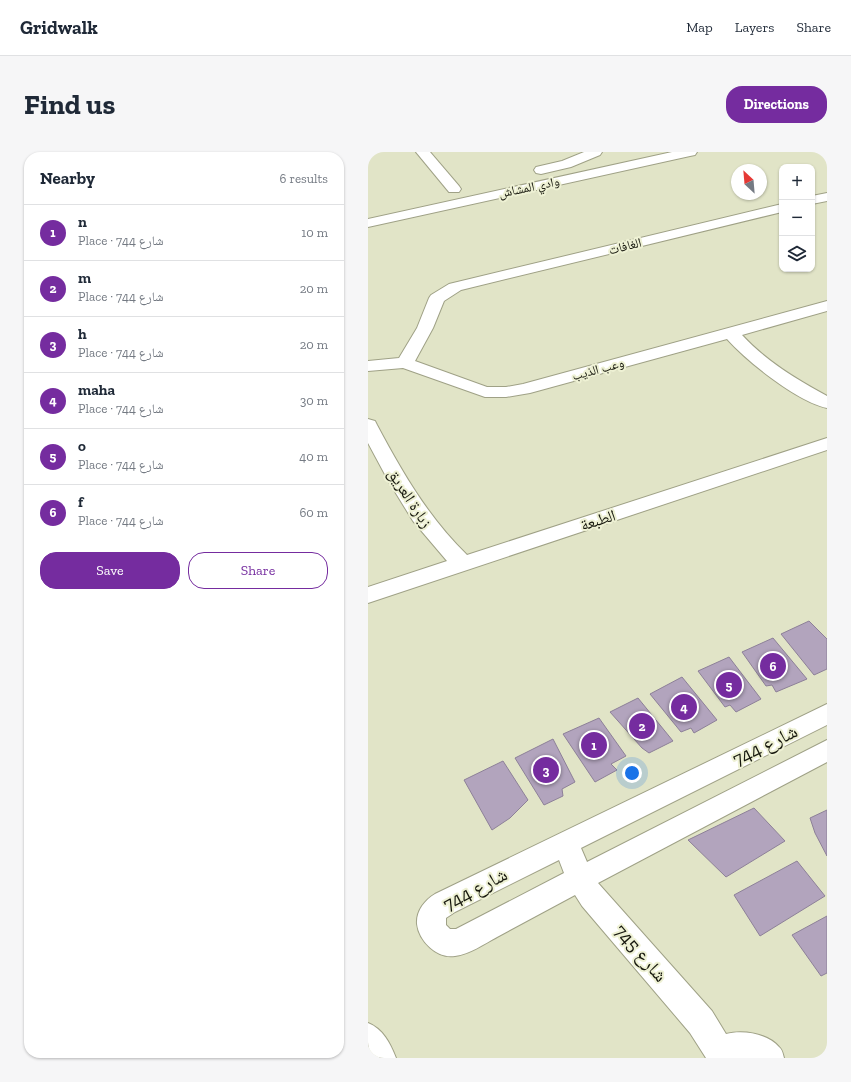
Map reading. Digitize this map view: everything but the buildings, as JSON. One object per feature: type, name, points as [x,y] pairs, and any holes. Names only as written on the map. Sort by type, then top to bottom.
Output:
[{"type":"street","points":[[423,152],[454,189]]},
{"type":"street","points":[[531,172],[566,164],[595,152]]},
{"type":"street","name":"وادي المشاش","points":[[368,223],[663,155],[690,152]]},
{"type":"street","points":[[440,192],[470,186]]},
{"type":"street","points":[[815,199],[827,197]]},
{"type":"street","name":"الغافات","points":[[405,363],[425,328],[437,298],[455,287],[779,209]]},
{"type":"street","name":"وعب الذيب","points":[[368,366],[405,363],[485,392],[506,392],[524,389],[827,306]]},
{"type":"street","points":[[731,333],[766,367],[799,388],[827,403]]},
{"type":"street","name":"زبارة العريق","points":[[368,425],[407,499],[443,545],[463,564]]},
{"type":"street","name":"الطبعة","points":[[368,595],[827,444]]},
{"type":"street","name":"شارع 744","points":[[827,714],[445,903],[435,910],[431,921],[433,933],[441,940],[447,942],[453,943],[465,939],[827,750]]},
{"type":"street","name":"شارع 745","points":[[566,843],[580,879],[592,897],[701,1022],[722,1055]]},
{"type":"street","points":[[368,1038],[381,1058]]},
{"type":"street","points":[[722,1055],[731,1047],[743,1046],[755,1049],[769,1058]]},
{"type":"place","name":"f","points":[[773,666]]},
{"type":"place","name":"o","points":[[729,685]]},
{"type":"place","name":"maha","points":[[684,707]]},
{"type":"place","name":"m","points":[[642,726]]},
{"type":"place","name":"n","points":[[594,745]]},
{"type":"place","name":"h","points":[[546,770]]}]
